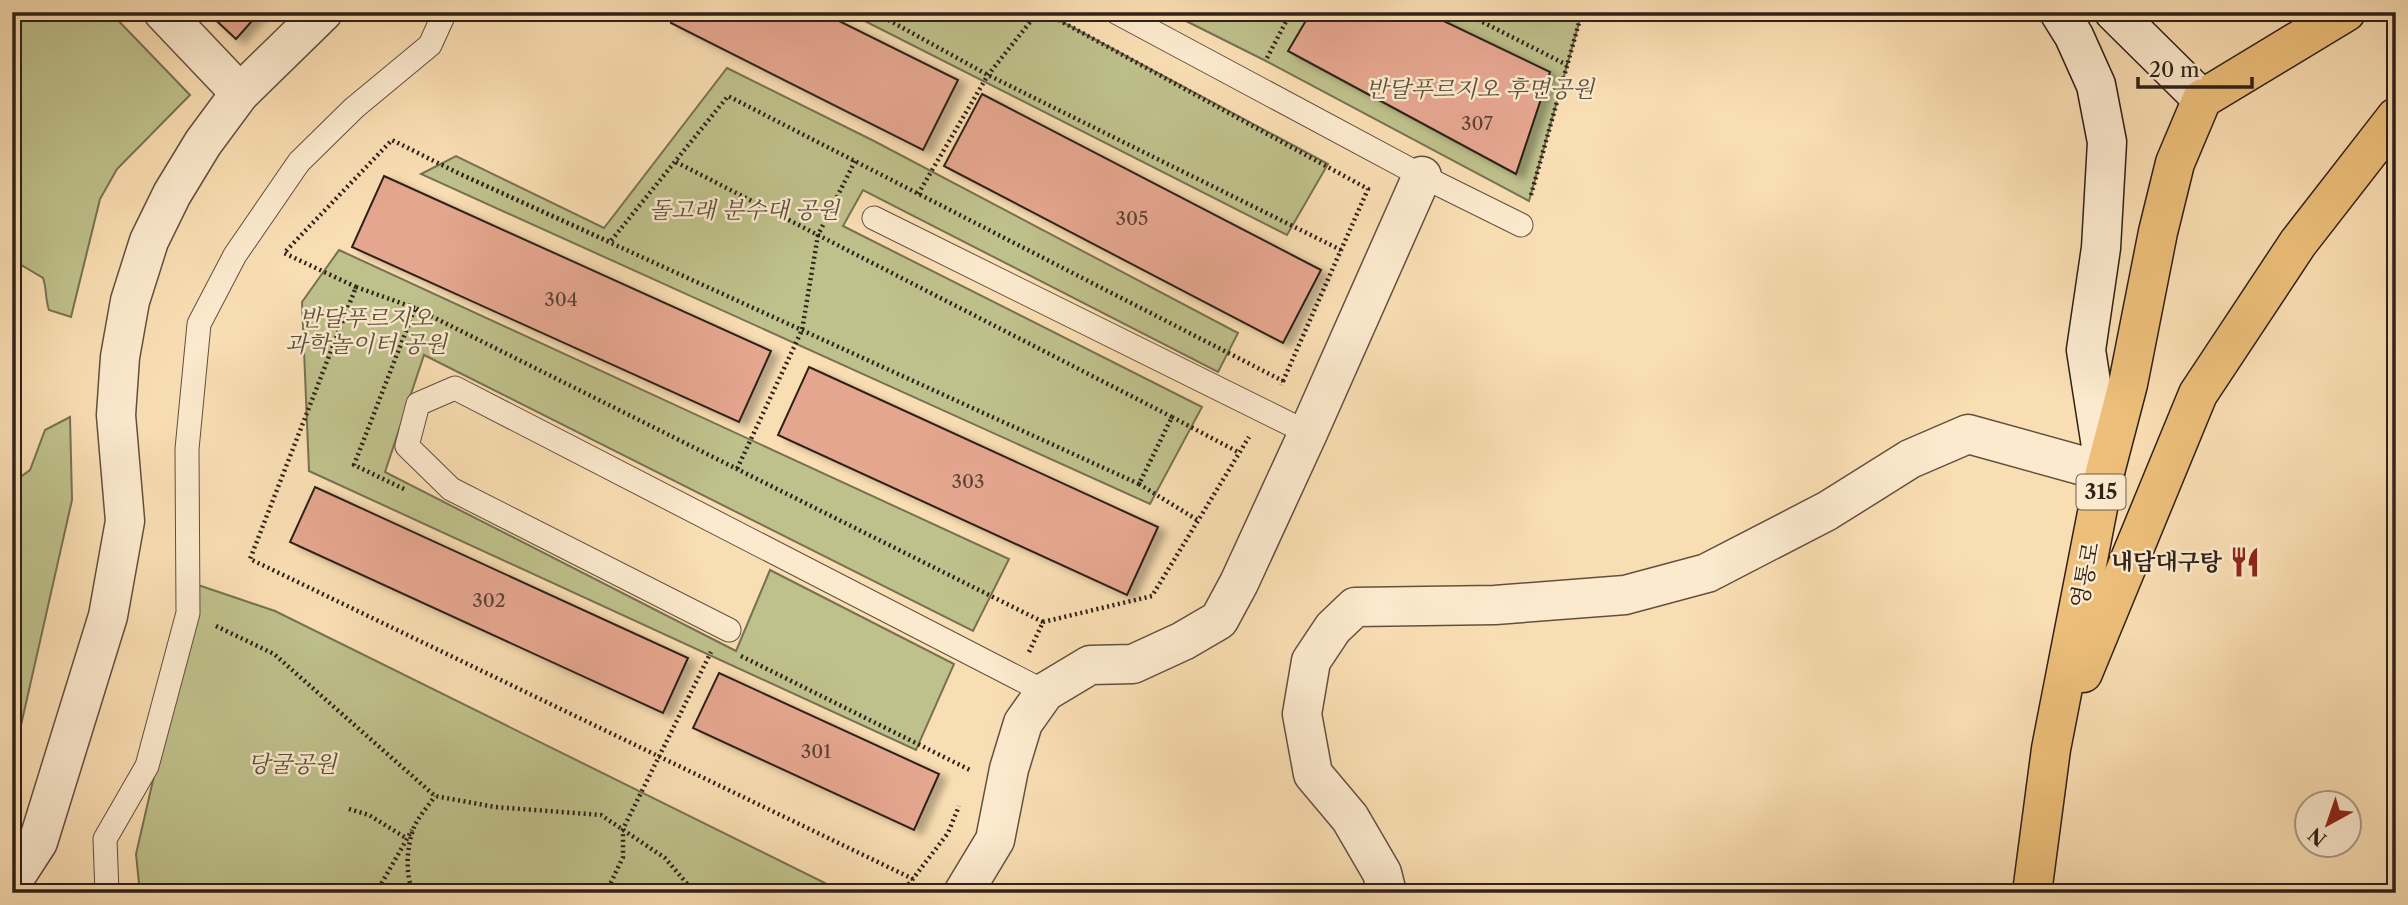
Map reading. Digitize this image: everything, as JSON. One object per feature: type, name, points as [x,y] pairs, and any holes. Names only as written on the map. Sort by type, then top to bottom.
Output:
[{"type":"main road","points":[[2202,99],[2346,12]]},
{"type":"main road","name":"영통로","points":[[2030,889],[2051,749],[2105,472],[2128,384],[2158,232],[2175,163],[2202,99]]},
{"type":"main road","name":"315","points":[[2051,749],[2198,394],[2298,243],[2396,117]]},
{"type":"street","points":[[163,12],[240,93]]},
{"type":"street","points":[[12,882],[38,842],[108,617],[117,576],[125,521],[116,415],[120,357],[130,300],[149,241],[172,194],[203,143],[240,93],[323,12]]},
{"type":"street","points":[[1387,893],[1382,873],[1350,818],[1313,774],[1301,714],[1311,661],[1333,628],[1355,607],[1495,605],[1625,595],[1707,573],[1827,512],[1910,459],[1968,434],[2105,472],[2086,350],[2101,248],[2107,142],[2096,85],[2074,36],[2059,12]]},
{"type":"street","points":[[2114,12],[2202,99]]},
{"type":"street","points":[[963,893],[995,840],[1009,769],[1031,685],[1090,665],[1133,664],[1183,641],[1219,620],[1239,583],[1308,433],[1422,176]]},
{"type":"lane","points":[[107,893],[105,839],[147,766],[188,613],[187,449],[199,324],[235,255],[299,162],[354,108],[430,45],[445,12]]},
{"type":"lane","points":[[1116,12],[1422,176],[1521,225]]},
{"type":"lane","points":[[874,218],[1308,433]]},
{"type":"lane","points":[[722,636],[451,489],[407,446],[418,404],[455,388],[1031,685]]},
{"type":"path","points":[[874,12],[988,75],[1341,250]]},
{"type":"path","points":[[918,194],[988,75],[1038,12]]},
{"type":"path","points":[[1031,685],[1043,622],[1152,596],[1283,381],[1368,189],[1044,12]]},
{"type":"path","points":[[1255,55],[1266,61],[1292,12]]},
{"type":"path","points":[[1463,12],[1567,65]]},
{"type":"path","points":[[1529,201],[1582,12]]},
{"type":"path","points":[[460,174],[610,242],[728,96],[1283,381]]},
{"type":"path","points":[[415,307],[356,287],[284,253],[392,140],[460,174],[1139,484],[1199,521]]},
{"type":"path","points":[[737,469],[802,330],[818,235],[855,161]]},
{"type":"path","points":[[676,162],[1240,453]]},
{"type":"path","points":[[356,287],[250,559],[913,879]]},
{"type":"path","points":[[1139,484],[1172,417]]},
{"type":"path","points":[[188,613],[274,654],[435,796],[495,807],[601,815],[665,858],[695,893]]},
{"type":"path","points":[[606,893],[623,857],[623,829],[722,636]]},
{"type":"path","points":[[376,893],[406,838],[435,796]]},
{"type":"path","points":[[902,893],[947,833],[964,797]]},
{"type":"path","points":[[349,809],[369,816],[406,838]]},
{"type":"path","points":[[414,893],[407,858],[415,825]]},
{"type":"green space","points":[[12,12],[110,12],[190,95],[117,169],[100,199],[71,317],[49,310],[43,278],[16,262],[12,265]]},
{"type":"green space","points":[[847,12],[1044,12],[1328,164],[1287,235]]},
{"type":"green space","name":"반달푸르지오 후면공원","points":[[1168,12],[1582,12],[1529,201]]},
{"type":"green space","name":"돌고래 분수대 공원","points":[[727,68],[874,141],[1238,333],[1218,372],[863,190],[843,226],[1202,407],[1150,504],[421,174],[456,156],[604,228]]},
{"type":"green space","name":"반달푸르지오 과학놀이터 공원","points":[[339,250],[1009,559],[973,631],[424,355],[385,472],[736,651],[770,570],[954,664],[916,750],[309,471],[302,302]]},
{"type":"green space","points":[[70,417],[72,500],[12,765],[12,483],[30,470],[45,430]]},
{"type":"green space","name":"당굴공원","points":[[198,585],[275,611],[833,887],[835,893],[140,893],[136,854]]},
{"type":"building","points":[[207,12],[260,12],[236,39]]},
{"type":"building","points":[[676,12],[821,12],[958,80],[923,150],[671,23]]},
{"type":"building","points":[[1311,12],[1425,12],[1550,72],[1516,174],[1288,51]]},
{"type":"building","points":[[982,94],[1321,270],[1283,343],[944,166]]},
{"type":"building","points":[[384,176],[771,351],[739,422],[352,247]]},
{"type":"building","points":[[809,367],[1158,527],[1127,595],[778,435]]},
{"type":"building","points":[[315,487],[688,658],[663,713],[290,542]]},
{"type":"building","points":[[719,673],[939,774],[914,830],[693,728]]},
{"type":"place","name":"내담대구탕","points":[[2245,562]]}]
